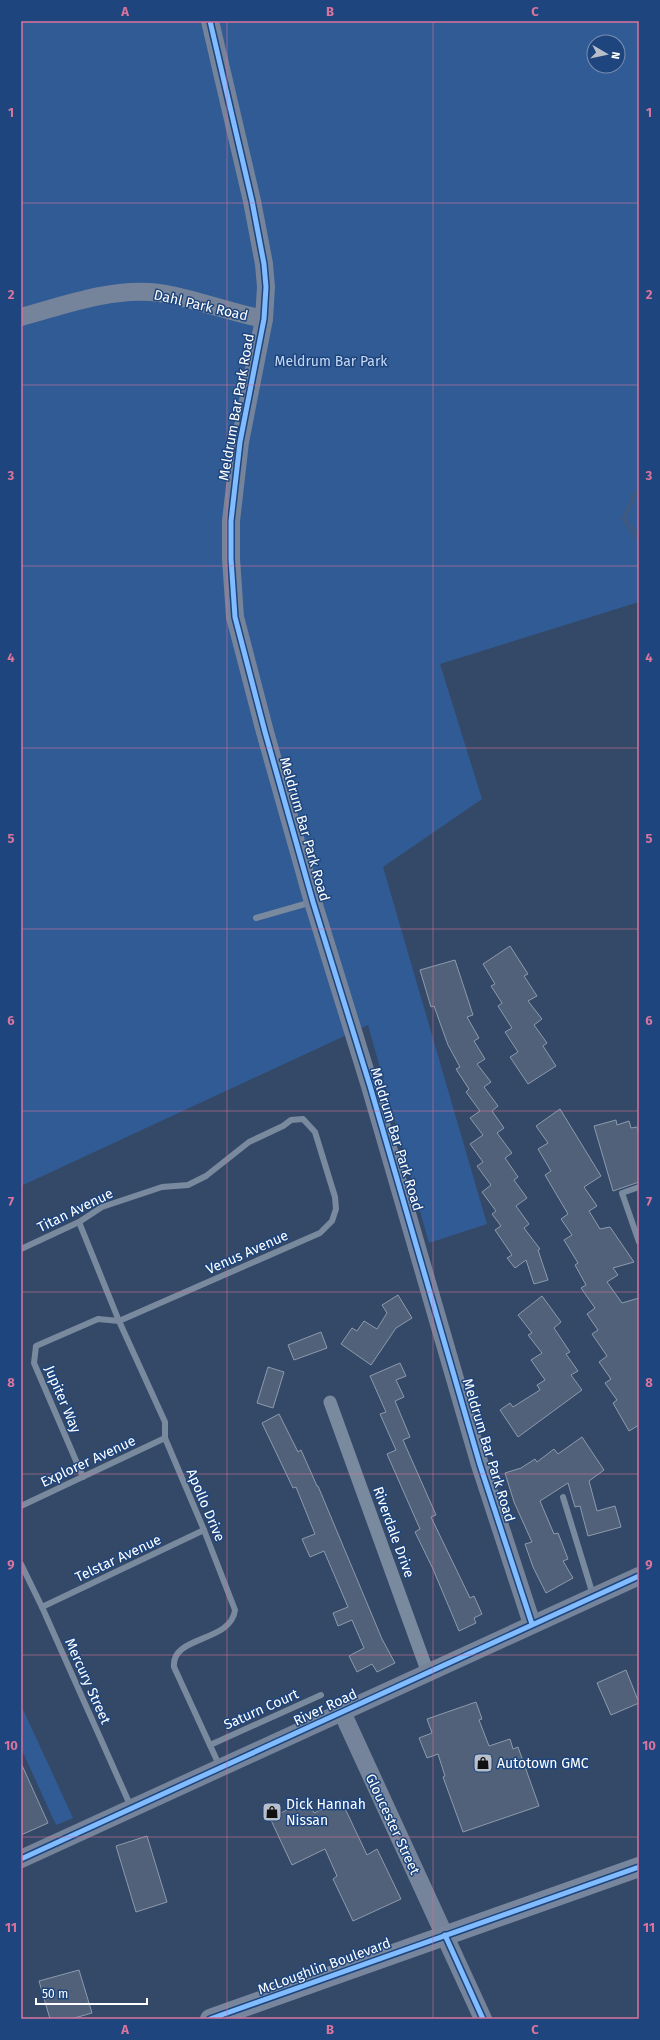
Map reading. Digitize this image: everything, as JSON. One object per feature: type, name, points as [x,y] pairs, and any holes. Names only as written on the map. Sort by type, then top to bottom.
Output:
[{"type":"main road","name":"McLoughlin Boulevard","points":[[210,2019],[639,1867]]},
{"type":"street","name":"Meldrum Bar Park Road","points":[[210,21],[260,236],[266,286],[264,319],[245,412],[231,521],[235,617],[312,902],[370,1086],[480,1466],[532,1624]]},
{"type":"street","name":"Dahl Park Road","points":[[21,317],[96,298],[129,292],[151,292],[264,319]]},
{"type":"street","name":"Riverdale Drive","points":[[330,1402],[428,1673]]},
{"type":"street","name":"River Road","points":[[21,1859],[639,1576]]},
{"type":"street","name":"Gloucester Street","points":[[342,1712],[483,2019]]},
{"type":"lane","points":[[256,918],[312,902]]},
{"type":"lane","name":"Titan Avenue","points":[[21,1249],[79,1222],[102,1207],[162,1187],[188,1185],[206,1176],[249,1142],[283,1126],[291,1120],[303,1119],[310,1124],[315,1132],[327,1169]]},
{"type":"lane","name":"Venus Avenue","points":[[119,1321],[320,1233],[332,1220],[336,1209],[327,1169]]},
{"type":"lane","points":[[639,1187],[622,1193],[639,1241]]},
{"type":"lane","name":"Apollo Drive","points":[[79,1222],[119,1321],[165,1422],[165,1438],[204,1530],[235,1610],[234,1618],[221,1631],[182,1649],[173,1661],[174,1667],[220,1768]]},
{"type":"lane","name":"Jupiter Way","points":[[83,1477],[34,1363],[36,1346],[98,1318],[119,1321]]},
{"type":"lane","name":"Explorer Avenue","points":[[21,1506],[165,1438]]},
{"type":"lane","points":[[563,1497],[594,1597]]},
{"type":"lane","name":"Telstar Avenue","points":[[42,1607],[204,1530]]},
{"type":"lane","name":"Mercury Street","points":[[21,1564],[42,1607],[131,1809]]},
{"type":"lane","name":"Saturn Court","points":[[210,1745],[321,1695]]},
{"type":"green space","name":"Meldrum Bar Park","points":[[21,21],[639,21],[639,602],[440,664],[482,799],[383,867],[487,1224],[429,1243],[368,1025],[21,1186]]},
{"type":"green space","points":[[21,1705],[73,1818],[56,1825],[21,1748]]},
{"type":"building","points":[[510,946],[528,974],[524,976],[537,996],[528,1001],[542,1019],[534,1025],[547,1043],[543,1046],[556,1066],[528,1084],[510,1057],[518,1052],[505,1032],[512,1028],[498,1006],[502,1003],[491,986],[495,984],[483,964]]},
{"type":"building","points":[[455,960],[473,1015],[467,1017],[479,1038],[474,1041],[485,1059],[477,1064],[491,1082],[484,1087],[498,1106],[492,1111],[504,1128],[497,1133],[512,1153],[505,1158],[518,1177],[514,1180],[527,1198],[516,1206],[529,1224],[524,1228],[540,1249],[538,1250],[548,1280],[534,1284],[526,1260],[515,1268],[507,1258],[512,1255],[495,1230],[501,1226],[492,1214],[496,1211],[482,1192],[491,1185],[477,1166],[483,1162],[470,1144],[483,1135],[470,1118],[480,1111],[466,1092],[469,1089],[456,1069],[460,1067],[448,1045],[434,1006],[431,1007],[420,970]]},
{"type":"building","points":[[560,1109],[601,1176],[584,1187],[597,1206],[589,1211],[600,1229],[610,1227],[634,1262],[613,1268],[618,1275],[607,1282],[622,1303],[639,1298],[639,1425],[629,1431],[613,1403],[617,1400],[605,1383],[611,1379],[599,1362],[607,1356],[592,1334],[598,1330],[587,1314],[595,1308],[581,1288],[586,1285],[575,1265],[578,1263],[564,1240],[572,1235],[561,1219],[568,1214],[545,1175],[551,1171],[538,1149],[548,1143],[536,1126]]},
{"type":"building","points":[[616,1120],[617,1125],[629,1121],[631,1128],[637,1127],[639,1135],[639,1182],[613,1191],[594,1126]]},
{"type":"building","points":[[398,1295],[412,1318],[396,1328],[371,1365],[341,1344],[352,1328],[357,1331],[364,1321],[377,1329],[387,1313],[382,1305]]},
{"type":"building","points":[[542,1296],[561,1322],[554,1328],[570,1352],[566,1354],[578,1371],[571,1375],[582,1390],[518,1437],[500,1410],[510,1403],[513,1407],[540,1390],[537,1385],[545,1380],[531,1360],[542,1353],[528,1335],[532,1333],[518,1315]]},
{"type":"building","points":[[321,1332],[327,1348],[294,1360],[288,1345]]},
{"type":"building","points":[[400,1363],[406,1376],[396,1380],[404,1397],[395,1401],[410,1437],[403,1440],[436,1515],[431,1517],[470,1598],[474,1596],[482,1614],[474,1618],[476,1623],[459,1631],[433,1569],[415,1532],[420,1529],[387,1454],[396,1450],[380,1414],[386,1412],[370,1376]]},
{"type":"building","points":[[268,1367],[284,1372],[273,1408],[257,1403]]},
{"type":"building","points":[[279,1414],[298,1452],[301,1450],[318,1486],[382,1639],[395,1663],[377,1672],[372,1664],[357,1672],[349,1656],[364,1648],[352,1620],[338,1626],[333,1613],[348,1607],[324,1551],[310,1557],[302,1539],[315,1534],[296,1487],[293,1488],[262,1423]]},
{"type":"building","points":[[582,1437],[604,1470],[589,1481],[597,1511],[615,1506],[621,1527],[588,1536],[580,1506],[575,1507],[568,1483],[540,1501],[554,1534],[558,1533],[568,1559],[563,1561],[573,1578],[546,1593],[533,1567],[525,1544],[532,1542],[514,1502],[505,1473],[521,1468],[535,1459],[537,1462],[554,1449],[558,1454]]},
{"type":"building","points":[[626,1670],[639,1703],[611,1715],[597,1683]]},
{"type":"building","name":"Autotown GMC","points":[[476,1702],[482,1719],[479,1720],[489,1746],[510,1739],[513,1749],[518,1747],[539,1806],[463,1832],[443,1777],[445,1776],[438,1754],[427,1758],[419,1738],[432,1733],[427,1719]]},
{"type":"building","points":[[21,1763],[48,1823],[21,1835]]},
{"type":"building","points":[[308,1800],[314,1813],[341,1800],[367,1855],[377,1849],[401,1899],[353,1921],[333,1879],[337,1876],[325,1849],[292,1865],[270,1818]]},
{"type":"building","points":[[147,1836],[167,1902],[136,1912],[116,1846]]},
{"type":"building","points":[[79,1970],[92,2013],[71,2019],[50,2019],[39,1981]]},
{"type":"waterway","points":[[639,492],[635,494],[624,519],[639,538]]},
{"type":"cycle path","points":[[210,21],[252,201],[264,264],[266,287],[264,319],[240,442],[231,521],[231,559],[235,617],[265,732],[313,902],[370,1086],[480,1465],[532,1624]]},
{"type":"cycle path","points":[[21,1859],[639,1576]]},
{"type":"cycle path","points":[[210,2019],[639,1867]]},
{"type":"cycle path","points":[[445,1935],[483,2019]]},
{"type":"place","name":"Autotown GMC","points":[[483,1763]]},
{"type":"place","name":"Dick Hannah Nissan","points":[[272,1812]]}]
